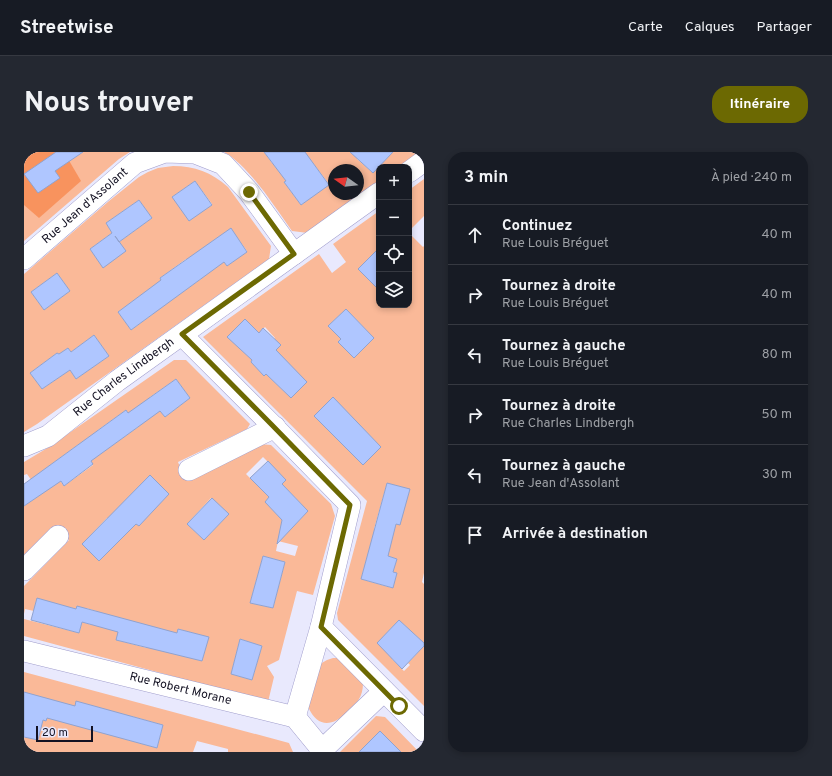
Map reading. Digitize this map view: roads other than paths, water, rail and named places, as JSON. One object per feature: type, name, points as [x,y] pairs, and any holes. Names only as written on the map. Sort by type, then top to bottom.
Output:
[{"type":"street","name":"Rue Jean d'Assolant","points":[[24,259],[135,163],[165,152],[195,153],[223,164],[249,192],[294,254]]},
{"type":"street","points":[[412,170],[424,161]]},
{"type":"street","name":"Rue Charles Lindbergh","points":[[24,446],[48,436],[118,381],[182,334],[376,195]]},
{"type":"street","points":[[182,334],[350,505],[321,627],[295,717],[321,751],[384,691]]},
{"type":"street","points":[[189,470],[275,428]]},
{"type":"street","points":[[24,570],[58,536]]},
{"type":"street","points":[[321,627],[424,731]]},
{"type":"street","name":"Rue Robert Morane","points":[[24,651],[295,717]]}]
